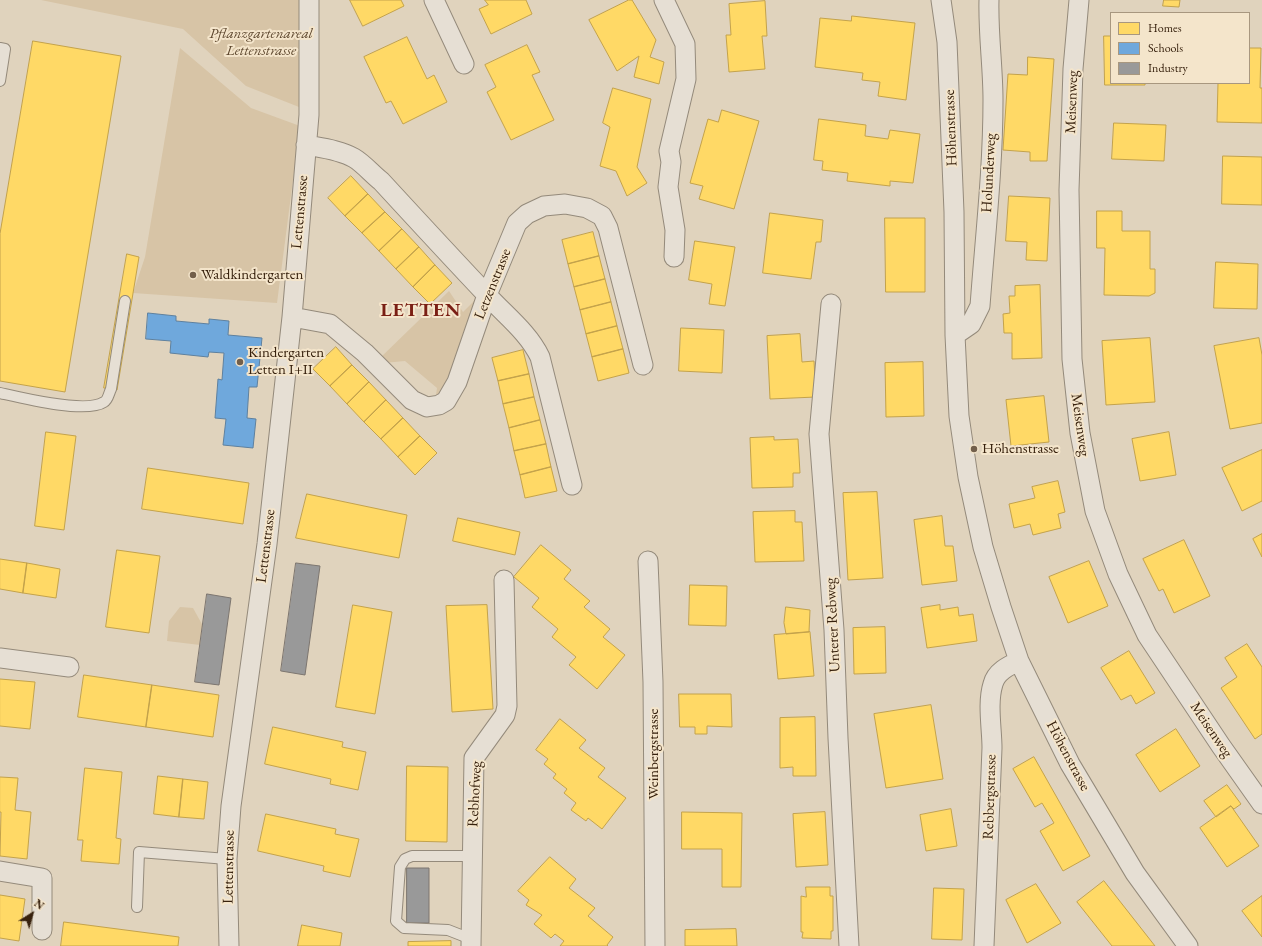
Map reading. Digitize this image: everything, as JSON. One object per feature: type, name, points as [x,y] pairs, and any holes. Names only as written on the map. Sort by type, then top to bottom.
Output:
[{"type":"street","name":"Lettenstrasse","points":[[229,946],[227,859],[231,806],[267,544],[292,317],[308,115],[309,0]]},
{"type":"street","points":[[434,0],[464,64]]},
{"type":"street","points":[[664,0],[685,44],[686,79],[669,151],[671,162],[668,187],[675,230],[674,257]]},
{"type":"street","name":"Höhenstrasse","points":[[941,0],[947,42],[954,212],[955,335],[959,416],[968,477],[983,547],[1000,607],[1019,661],[1070,764],[1135,873],[1188,946]]},
{"type":"street","name":"Holunderweg","points":[[955,335],[971,324],[980,306],[990,179],[993,100],[989,0]]},
{"type":"street","name":"Meisenweg","points":[[1079,0],[1073,69],[1069,190],[1072,359],[1080,434],[1095,511],[1118,574],[1147,635],[1221,746],[1262,804]]},
{"type":"street","points":[[306,145],[343,153],[355,159],[381,181],[529,338],[540,357],[572,485]]},
{"type":"street","name":"Letzenstrasse","points":[[292,317],[330,324],[365,353],[412,400],[427,407],[439,405],[446,401],[457,382],[487,295],[517,223],[527,214],[544,206],[565,204],[587,208],[602,216],[608,228],[643,365]]},
{"type":"street","name":"Unterer Rebweg","points":[[831,304],[819,434],[834,630],[849,946]]},
{"type":"street","name":"Weinbergstrasse","points":[[648,561],[653,682],[655,946]]},
{"type":"street","name":"Rebhofweg","points":[[471,942],[474,758],[505,715],[507,706],[504,580]]},
{"type":"street","points":[[0,658],[69,667]]},
{"type":"street","name":"Rebbergstrasse","points":[[984,946],[992,740],[992,692],[993,684],[998,675],[1019,661]]},
{"type":"street","points":[[0,871],[42,878],[42,930]]},
{"type":"lane","points":[[0,81],[3,49]]},
{"type":"lane","points":[[0,393],[48,404],[84,406],[99,405],[106,401],[111,389],[125,301]]},
{"type":"lane","points":[[137,907],[139,852],[227,859]]},
{"type":"lane","points":[[471,942],[448,930],[404,928],[396,920],[400,867],[405,859],[412,856],[472,856]]},
{"type":"green space","name":"Pflanzgartenareal Lettenstrasse","points":[[41,0],[304,0],[304,109],[246,86],[183,29]]},
{"type":"green space","points":[[180,48],[251,108],[300,126],[277,303],[133,293],[145,257]]},
{"type":"green space","points":[[449,291],[463,312],[474,301],[474,314],[457,366],[441,392],[436,395],[437,388],[405,361],[383,363],[379,359]]},
{"type":"green space","points":[[180,607],[193,608],[203,626],[200,645],[167,641],[169,621]]},
{"type":"building: Homes","points":[[350,0],[401,0],[404,6],[363,26]]},
{"type":"building: Homes","points":[[485,0],[526,0],[532,14],[491,34],[479,9],[488,5]]},
{"type":"building: Homes","points":[[629,0],[632,0],[656,40],[650,57],[664,62],[659,84],[634,77],[639,56],[617,71],[589,20]]},
{"type":"building: Homes","points":[[1164,0],[1180,0],[1179,7],[1163,6]]},
{"type":"building: Homes","points":[[765,1],[767,36],[762,36],[765,69],[729,72],[726,35],[731,35],[729,4]]},
{"type":"building: Homes","points":[[852,16],[915,23],[906,100],[878,96],[880,82],[862,80],[863,73],[815,67],[820,18],[851,21]]},
{"type":"building: Homes","points":[[1104,36],[1110,36],[1110,84],[1145,85],[1105,85]]},
{"type":"building: Homes","points":[[407,37],[427,79],[434,75],[447,102],[403,124],[391,101],[386,103],[364,57]]},
{"type":"building: Homes","points":[[33,41],[121,56],[65,392],[0,381],[0,234]]},
{"type":"building: Homes","points":[[527,45],[540,72],[532,75],[554,120],[511,140],[487,92],[496,87],[485,65]]},
{"type":"building: Homes","points":[[1250,48],[1261,48],[1260,88],[1262,88],[1262,123],[1217,122],[1218,84],[1250,84]]},
{"type":"building: Homes","points":[[1028,57],[1054,59],[1047,161],[1030,161],[1030,152],[1003,150],[1008,74],[1027,75]]},
{"type":"building: Homes","points":[[613,88],[651,99],[637,167],[647,183],[627,196],[616,171],[600,166],[610,127],[603,123]]},
{"type":"building: Homes","points":[[722,110],[759,121],[734,209],[699,199],[703,186],[690,183],[708,119],[718,122]]},
{"type":"building: Homes","points":[[819,119],[866,125],[865,136],[888,139],[890,130],[920,134],[913,183],[890,181],[890,186],[847,181],[848,173],[822,170],[823,161],[814,160]]},
{"type":"building: Homes","points":[[1114,123],[1166,125],[1164,161],[1112,159]]},
{"type":"building: Homes","points":[[1223,156],[1262,157],[1262,205],[1222,204]]},
{"type":"building: Homes","points":[[351,176],[368,194],[345,216],[328,198]]},
{"type":"building: Homes","points":[[368,194],[385,212],[362,233],[345,216]]},
{"type":"building: Homes","points":[[1009,196],[1050,198],[1047,261],[1026,260],[1027,242],[1006,241]]},
{"type":"building: Homes","points":[[1097,211],[1122,211],[1122,231],[1150,231],[1150,269],[1155,269],[1155,293],[1149,296],[1104,295],[1105,248],[1097,248]]},
{"type":"building: Homes","points":[[385,212],[402,229],[379,251],[362,233]]},
{"type":"building: Homes","points":[[770,213],[823,220],[821,242],[816,242],[811,279],[763,273]]},
{"type":"building: Homes","points":[[885,218],[925,218],[925,292],[886,292]]},
{"type":"building: Homes","points":[[402,229],[419,247],[396,269],[379,251]]},
{"type":"building: Homes","points":[[593,232],[599,256],[568,264],[562,240]]},
{"type":"building: Homes","points":[[695,241],[735,247],[725,306],[709,304],[712,284],[689,280]]},
{"type":"building: Homes","points":[[419,247],[435,265],[413,287],[396,269]]},
{"type":"building: Homes","points":[[127,254],[139,257],[117,390],[104,388]]},
{"type":"building: Homes","points":[[599,256],[605,279],[574,287],[568,264]]},
{"type":"building: Homes","points":[[1216,262],[1258,264],[1257,309],[1214,308]]},
{"type":"building: Homes","points":[[435,265],[452,283],[430,304],[413,287]]},
{"type":"building: Homes","points":[[605,279],[611,302],[580,310],[574,287]]},
{"type":"building: Homes","points":[[1040,285],[1042,358],[1012,359],[1012,333],[1004,333],[1003,314],[1010,313],[1009,296],[1015,296],[1015,286]]},
{"type":"building: Homes","points":[[611,302],[617,326],[586,334],[580,310]]},
{"type":"building: Homes","points":[[617,326],[623,349],[592,357],[586,334]]},
{"type":"building: Homes","points":[[681,328],[724,330],[722,373],[679,371]]},
{"type":"building: Homes","points":[[800,334],[802,362],[814,361],[816,397],[770,399],[767,336]]},
{"type":"building: Homes","points":[[1150,338],[1155,402],[1106,405],[1102,341]]},
{"type":"building: Homes","points":[[1259,338],[1262,355],[1262,423],[1230,429],[1214,346]]},
{"type":"building: Homes","points":[[336,347],[352,365],[330,386],[313,369]]},
{"type":"building: Homes","points":[[623,349],[629,373],[598,381],[592,357]]},
{"type":"building: Homes","points":[[523,350],[529,374],[498,381],[492,358]]},
{"type":"building: Homes","points":[[923,362],[924,416],[886,417],[885,363]]},
{"type":"building: Homes","points":[[352,365],[369,382],[347,404],[330,386]]},
{"type":"building: Homes","points":[[529,374],[534,397],[503,404],[498,381]]},
{"type":"building: Homes","points":[[369,382],[386,400],[364,422],[347,404]]},
{"type":"building: Homes","points":[[1044,396],[1049,442],[1011,446],[1006,400]]},
{"type":"building: Homes","points":[[534,397],[540,420],[509,428],[503,404]]},
{"type":"building: Homes","points":[[386,400],[403,418],[381,439],[364,422]]},
{"type":"building: Homes","points":[[403,418],[420,436],[398,457],[381,439]]},
{"type":"building: Homes","points":[[540,420],[546,444],[514,451],[509,428]]},
{"type":"building: Homes","points":[[46,432],[76,436],[64,530],[35,526]]},
{"type":"building: Homes","points":[[1169,432],[1176,475],[1140,481],[1132,439]]},
{"type":"building: Homes","points":[[420,436],[437,453],[415,475],[398,457]]},
{"type":"building: Homes","points":[[774,437],[774,440],[798,439],[800,473],[793,473],[793,487],[752,488],[750,438]]},
{"type":"building: Homes","points":[[546,444],[551,467],[520,475],[514,451]]},
{"type":"building: Homes","points":[[1262,450],[1262,501],[1242,511],[1222,468]]},
{"type":"building: Homes","points":[[551,467],[557,491],[525,498],[520,475]]},
{"type":"building: Homes","points":[[148,468],[249,483],[243,524],[142,509]]},
{"type":"building: Homes","points":[[1058,481],[1065,512],[1058,514],[1061,528],[1033,535],[1030,524],[1014,528],[1009,504],[1035,498],[1032,487]]},
{"type":"building: Homes","points":[[877,492],[883,578],[848,580],[843,493]]},
{"type":"building: Homes","points":[[307,494],[407,515],[399,558],[296,538]]},
{"type":"building: Homes","points":[[795,511],[795,522],[802,522],[804,561],[755,562],[753,512]]},
{"type":"building: Homes","points":[[942,516],[945,546],[953,546],[957,581],[922,585],[914,520]]},
{"type":"building: Homes","points":[[458,518],[520,532],[515,555],[453,541]]},
{"type":"building: Homes","points":[[1262,534],[1262,557],[1253,539]]},
{"type":"building: Homes","points":[[1184,540],[1210,596],[1174,613],[1163,589],[1159,591],[1143,559]]},
{"type":"building: Homes","points":[[541,545],[571,570],[564,579],[590,601],[584,607],[610,629],[603,637],[625,655],[597,689],[569,665],[576,657],[552,637],[558,629],[532,607],[539,598],[514,577]]},
{"type":"building: Homes","points":[[117,550],[160,556],[149,633],[106,627]]},
{"type":"building: Homes","points":[[0,559],[27,563],[23,593],[0,589]]},
{"type":"building: Homes","points":[[1089,561],[1108,606],[1068,623],[1049,577]]},
{"type":"building: Homes","points":[[27,563],[60,569],[56,598],[23,593]]},
{"type":"building: Homes","points":[[690,585],[727,586],[726,626],[689,625]]},
{"type":"building: Homes","points":[[353,605],[392,612],[375,714],[336,707]]},
{"type":"building: Homes","points":[[487,605],[493,709],[452,712],[446,606]]},
{"type":"building: Homes","points":[[940,605],[940,610],[958,607],[959,616],[973,614],[977,641],[927,648],[921,608]]},
{"type":"building: Homes","points":[[786,607],[810,610],[809,632],[786,634],[784,623]]},
{"type":"building: Homes","points":[[885,627],[886,673],[854,674],[853,628]]},
{"type":"building: Homes","points":[[810,632],[814,676],[778,679],[774,635]]},
{"type":"building: Homes","points":[[1247,644],[1262,667],[1262,734],[1255,739],[1221,688],[1237,677],[1225,658]]},
{"type":"building: Homes","points":[[1129,651],[1155,693],[1136,704],[1131,695],[1121,700],[1101,668]]},
{"type":"building: Homes","points":[[84,675],[152,685],[146,727],[78,717]]},
{"type":"building: Homes","points":[[0,679],[35,682],[30,729],[0,726]]},
{"type":"building: Homes","points":[[152,685],[219,695],[213,737],[146,727]]},
{"type":"building: Homes","points":[[679,694],[731,694],[732,727],[707,726],[707,734],[695,734],[695,727],[680,727]]},
{"type":"building: Homes","points":[[931,705],[943,779],[886,788],[874,714]]},
{"type":"building: Homes","points":[[815,717],[816,776],[793,776],[793,767],[780,768],[780,718]]},
{"type":"building: Homes","points":[[560,719],[586,740],[579,748],[605,768],[598,777],[626,798],[602,829],[588,818],[586,821],[571,810],[576,803],[564,793],[567,789],[553,778],[556,774],[544,764],[548,759],[536,750]]},
{"type":"building: Homes","points":[[273,727],[343,742],[342,747],[366,752],[358,790],[330,784],[331,779],[265,764]]},
{"type":"building: Homes","points":[[1176,729],[1200,766],[1160,792],[1136,755]]},
{"type":"building: Homes","points":[[1034,757],[1090,856],[1063,871],[1040,831],[1054,823],[1042,803],[1035,807],[1013,769]]},
{"type":"building: Homes","points":[[407,766],[448,767],[447,842],[406,841]]},
{"type":"building: Homes","points":[[85,768],[122,772],[116,838],[121,839],[119,864],[81,861],[83,840],[78,840]]},
{"type":"building: Homes","points":[[158,776],[183,779],[179,817],[154,814]]},
{"type":"building: Homes","points":[[0,777],[18,778],[15,810],[31,812],[27,859],[0,856]]},
{"type":"building: Homes","points":[[183,779],[208,782],[204,819],[179,817]]},
{"type":"building: Homes","points":[[1227,785],[1241,804],[1234,809],[1231,806],[1216,817],[1204,801]]},
{"type":"building: Homes","points":[[1231,806],[1259,846],[1227,867],[1200,828]]},
{"type":"building: Homes","points":[[951,809],[957,846],[926,851],[920,815]]},
{"type":"building: Homes","points":[[682,812],[742,813],[741,887],[722,887],[722,849],[682,849]]},
{"type":"building: Homes","points":[[825,812],[828,865],[796,867],[793,814]]},
{"type":"building: Homes","points":[[266,814],[336,829],[335,834],[359,839],[350,877],[323,871],[324,866],[258,851]]},
{"type":"building: Homes","points":[[550,857],[576,879],[569,888],[595,908],[588,916],[613,937],[607,945],[608,946],[560,946],[564,941],[555,934],[551,938],[534,924],[542,915],[526,905],[529,900],[518,891]]},
{"type":"building: Homes","points":[[1104,881],[1155,946],[1112,946],[1077,902]]},
{"type":"building: Homes","points":[[1036,884],[1061,923],[1027,943],[1006,900]]},
{"type":"building: Homes","points":[[806,887],[830,887],[830,896],[833,896],[833,931],[831,931],[831,939],[802,938],[801,896],[806,897]]},
{"type":"building: Homes","points":[[934,888],[964,889],[962,940],[932,939]]},
{"type":"building: Homes","points":[[0,895],[25,899],[19,941],[0,938]]},
{"type":"building: Homes","points":[[1262,896],[1262,937],[1242,911]]},
{"type":"building: Homes","points":[[64,922],[179,937],[178,946],[61,946]]},
{"type":"building: Homes","points":[[302,925],[342,933],[340,946],[298,946]]},
{"type":"building: Homes","points":[[736,929],[737,946],[685,946],[685,930]]},
{"type":"building: Homes","points":[[451,941],[451,946],[408,946],[408,942]]},
{"type":"building: Schools","points":[[148,313],[176,316],[176,321],[209,324],[209,319],[229,321],[228,335],[262,338],[257,387],[249,387],[247,418],[256,419],[253,448],[223,445],[226,419],[215,418],[218,379],[222,380],[224,353],[209,352],[208,357],[170,353],[171,341],[146,339]]},
{"type":"building: Industry","points":[[296,563],[320,566],[305,675],[281,671]]},
{"type":"building: Industry","points":[[207,594],[231,598],[219,685],[195,682]]},
{"type":"building: Industry","points":[[407,868],[429,868],[429,923],[407,923]]},
{"type":"place","name":"Waldkindergarten","points":[[193,275]]},
{"type":"place","name":"Kindergarten Letten I+II","points":[[240,362]]},
{"type":"place","name":"Höhenstrasse","points":[[974,449]]},
{"type":"district","name":"LETTEN","points":[[421,311]]}]
